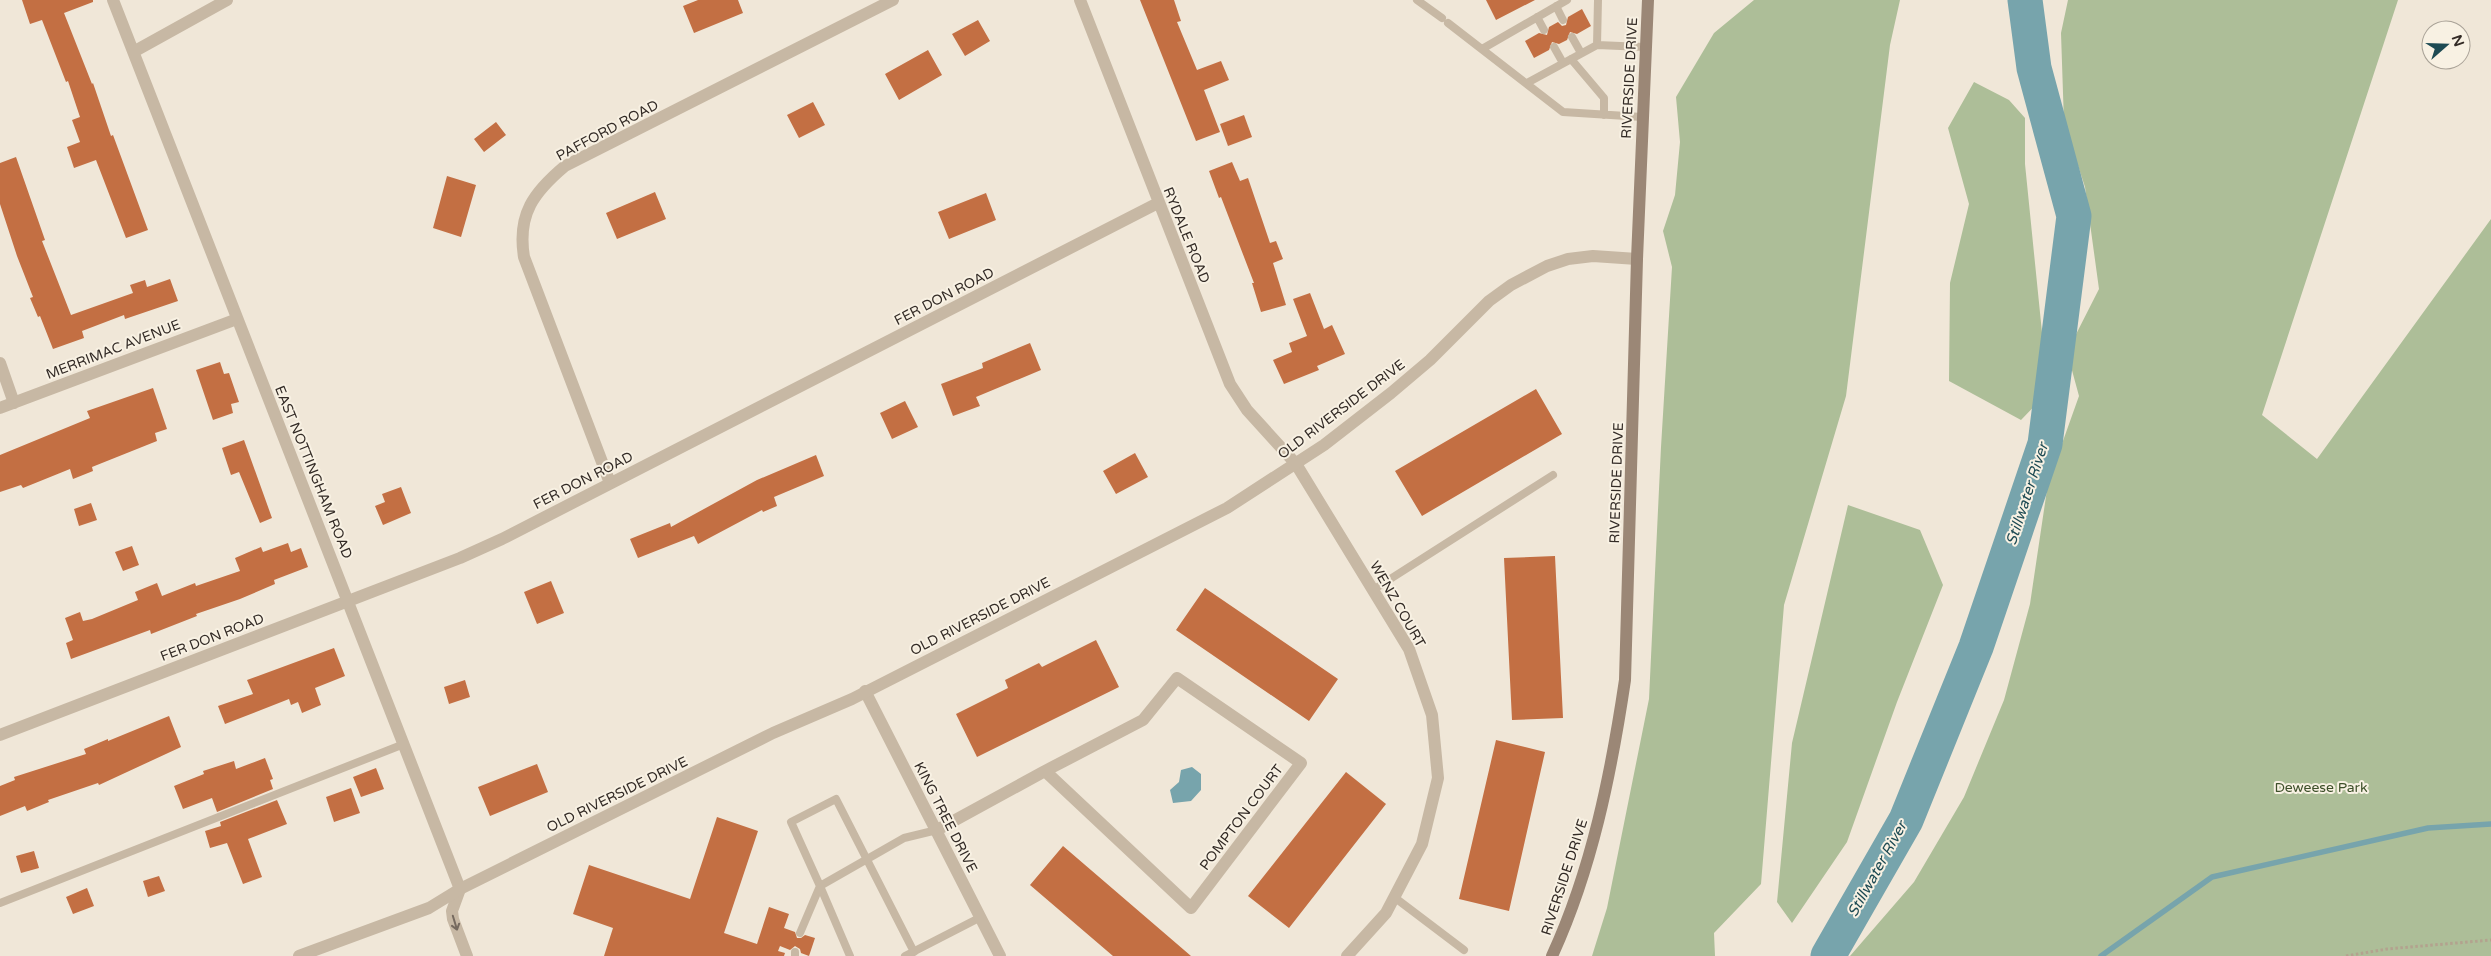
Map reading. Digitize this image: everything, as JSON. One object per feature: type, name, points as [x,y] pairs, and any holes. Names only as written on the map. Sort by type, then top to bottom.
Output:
[{"type":"main road","name":"RIVERSIDE DRIVE","points":[[1552,956],[1565,928],[1595,836],[1616,740],[1625,680],[1644,48],[1648,0]]},
{"type":"street","name":"EAST NOTTINGHAM ROAD","points":[[114,0],[460,889]]},
{"type":"street","points":[[135,51],[227,0]]},
{"type":"street","name":"PAFFORD ROAD","points":[[610,483],[524,257],[522,232],[525,215],[531,203],[546,182],[565,166],[893,0]]},
{"type":"street","name":"RYDALE ROAD","points":[[1080,0],[1230,384],[1248,410],[1296,464]]},
{"type":"street","name":"FER DON ROAD","points":[[0,735],[460,558],[1158,203]]},
{"type":"street","name":"OLD RIVERSIDE DRIVE","points":[[299,956],[428,908],[460,889],[773,733],[865,691],[1227,508],[1296,464],[1392,393],[1430,360],[1489,301],[1510,285],[1547,266],[1568,260],[1593,256],[1637,259]]},
{"type":"street","name":"MERRIMAC AVENUE","points":[[0,408],[237,319]]},
{"type":"street","points":[[0,363],[14,403]]},
{"type":"street","name":"WENZ COURT","points":[[1296,464],[1409,649],[1432,715],[1438,778],[1422,844],[1386,913],[1347,956]]},
{"type":"street","name":"POMPTON COURT","points":[[937,830],[1045,770],[1143,720],[1177,678],[1301,763],[1191,908],[1045,770]]},
{"type":"street","name":"KING TREE DRIVE","points":[[865,691],[1000,956]]},
{"type":"street","points":[[460,889],[452,911],[453,919],[467,956]]},
{"type":"lane","points":[[1417,0],[1563,112],[1642,117]]},
{"type":"lane","points":[[1482,49],[1566,0]]},
{"type":"lane","points":[[1597,45],[1598,0]]},
{"type":"lane","points":[[1556,6],[1563,20]]},
{"type":"lane","points":[[1537,17],[1544,30]]},
{"type":"lane","points":[[1572,37],[1581,54]]},
{"type":"lane","points":[[1526,84],[1597,45],[1644,48]]},
{"type":"lane","points":[[1554,47],[1563,63]]},
{"type":"lane","points":[[1571,59],[1604,98],[1604,115]]},
{"type":"lane","points":[[1373,590],[1553,475]]},
{"type":"lane","points":[[0,902],[404,744]]},
{"type":"lane","points":[[850,956],[791,822],[836,799],[914,952]]},
{"type":"lane","points":[[800,934],[820,886],[904,838],[937,830]]},
{"type":"lane","points":[[1394,897],[1464,950]]},
{"type":"lane","points":[[905,956],[980,917]]},
{"type":"path","points":[[2346,956],[2386,949],[2491,940]]},
{"type":"green space","points":[[1754,0],[1900,0],[1890,45],[1846,396],[1784,605],[1761,884],[1714,933],[1715,956],[1592,956],[1607,908],[1649,699],[1672,267],[1663,231],[1675,195],[1680,142],[1676,97],[1714,33]]},
{"type":"green space","name":"Deweese Park","points":[[2068,0],[2398,0],[2262,415],[2317,459],[2491,219],[2491,956],[1850,956],[1914,882],[1964,797],[2004,700],[2030,604],[2048,483],[2079,396],[2067,352],[2099,289],[2085,187],[2064,123],[2061,33]]},
{"type":"green space","points":[[1974,82],[2009,100],[2025,118],[2025,164],[2048,392],[2021,420],[1949,381],[1950,283],[1969,204],[1948,128]]},
{"type":"green space","points":[[1848,505],[1920,530],[1943,585],[1897,702],[1847,842],[1792,923],[1777,902],[1792,743]]},
{"type":"water","points":[[1192,767],[1201,774],[1201,790],[1191,801],[1173,803],[1170,790],[1179,782],[1181,770]]},
{"type":"building","points":[[22,0],[93,0],[93,2],[64,13],[93,83],[111,136],[113,135],[148,230],[126,238],[96,160],[74,168],[67,147],[80,142],[72,120],[80,117],[68,81],[66,82],[42,20],[30,24]]},
{"type":"building","points":[[698,0],[738,0],[743,13],[694,33],[683,6]]},
{"type":"building","points":[[1140,0],[1174,0],[1181,21],[1177,22],[1197,70],[1221,61],[1229,80],[1204,90],[1220,132],[1196,141]]},
{"type":"building","points":[[1486,0],[1535,0],[1496,20]]},
{"type":"building","points":[[1582,9],[1591,26],[1577,34],[1570,32],[1567,40],[1559,44],[1552,42],[1549,50],[1534,58],[1525,41],[1539,33],[1547,35],[1549,27],[1558,22],[1562,26],[1566,25],[1568,17]]},
{"type":"building","points":[[978,20],[990,41],[965,56],[952,34]]},
{"type":"building","points":[[928,50],[942,75],[899,100],[885,74]]},
{"type":"building","points":[[813,102],[825,125],[799,138],[787,115]]},
{"type":"building","points":[[1244,115],[1252,137],[1228,146],[1220,124]]},
{"type":"building","points":[[496,122],[506,135],[484,152],[474,139]]},
{"type":"building","points":[[16,157],[45,240],[42,241],[71,315],[133,293],[130,285],[145,280],[147,287],[170,279],[178,301],[125,319],[124,315],[82,331],[84,338],[53,349],[40,316],[38,317],[30,298],[33,297],[0,204],[0,163]]},
{"type":"building","points":[[1232,162],[1240,181],[1248,178],[1270,243],[1276,241],[1283,259],[1273,263],[1286,305],[1261,312],[1252,283],[1254,283],[1209,171]]},
{"type":"building","points":[[447,176],[476,185],[461,237],[433,228]]},
{"type":"building","points":[[655,192],[666,219],[617,239],[606,213]]},
{"type":"building","points":[[986,193],[996,220],[949,239],[938,212]]},
{"type":"building","points":[[1310,293],[1324,329],[1332,325],[1345,354],[1317,366],[1319,370],[1284,384],[1273,360],[1292,352],[1289,343],[1307,336],[1293,299]]},
{"type":"building","points":[[1030,343],[1041,370],[976,397],[980,406],[953,416],[941,384],[983,368],[982,363]]},
{"type":"building","points":[[220,362],[224,374],[229,373],[239,402],[231,404],[233,413],[213,420],[196,370]]},
{"type":"building","points":[[153,388],[167,429],[155,433],[157,441],[92,467],[93,471],[73,479],[70,469],[23,488],[21,485],[0,492],[0,455],[90,418],[87,411]]},
{"type":"building","points":[[1536,389],[1562,434],[1422,516],[1395,471]]},
{"type":"building","points":[[905,401],[918,427],[892,439],[880,413]]},
{"type":"building","points":[[244,440],[272,518],[260,523],[239,472],[231,475],[222,448]]},
{"type":"building","points":[[1135,453],[1148,477],[1116,494],[1103,471]]},
{"type":"building","points":[[816,455],[824,476],[774,497],[777,506],[763,512],[762,510],[698,544],[694,536],[638,558],[630,539],[670,523],[671,527],[757,480]]},
{"type":"building","points":[[401,487],[411,513],[383,525],[375,506],[385,502],[382,494]]},
{"type":"building","points":[[91,503],[97,520],[79,526],[74,509]]},
{"type":"building","points":[[288,543],[291,552],[301,548],[308,567],[274,580],[275,584],[240,599],[196,614],[197,616],[151,634],[150,630],[71,659],[66,643],[73,640],[65,618],[80,612],[83,621],[92,619],[138,600],[135,592],[157,583],[162,596],[195,583],[196,586],[240,571],[235,558],[261,547],[263,552]]},
{"type":"building","points":[[132,546],[139,565],[123,571],[115,552]]},
{"type":"building","points":[[1555,556],[1563,718],[1512,720],[1504,558]]},
{"type":"building","points":[[551,581],[564,613],[537,624],[524,592]]},
{"type":"building","points":[[1205,588],[1338,679],[1309,721],[1176,630]]},
{"type":"building","points":[[1096,640],[1119,687],[977,757],[956,714],[1008,688],[1005,680],[1039,663],[1042,667]]},
{"type":"building","points":[[334,648],[345,676],[315,688],[321,705],[302,713],[298,702],[291,705],[289,699],[225,724],[218,706],[253,694],[247,680]]},
{"type":"building","points":[[465,680],[470,697],[449,704],[444,687]]},
{"type":"building","points":[[169,716],[181,747],[99,785],[98,783],[48,800],[49,802],[27,811],[25,806],[0,816],[0,786],[15,780],[14,777],[86,754],[84,749]]},
{"type":"building","points":[[1496,740],[1545,752],[1509,911],[1459,899]]},
{"type":"building","points":[[265,758],[273,779],[270,780],[273,789],[217,812],[212,798],[183,809],[174,786],[204,774],[203,771],[234,761],[236,769]]},
{"type":"building","points":[[537,764],[548,792],[490,816],[478,787]]},
{"type":"building","points":[[376,768],[384,789],[361,797],[353,777]]},
{"type":"building","points":[[1346,772],[1386,804],[1289,928],[1248,896]]},
{"type":"building","points":[[351,788],[360,813],[334,822],[326,797]]},
{"type":"building","points":[[277,800],[287,824],[248,839],[262,877],[243,884],[227,843],[210,848],[205,831],[221,826],[220,822]]},
{"type":"building","points":[[717,817],[758,831],[724,933],[757,944],[769,907],[789,914],[784,928],[795,932],[797,938],[805,935],[815,938],[809,956],[801,953],[800,949],[795,946],[790,950],[780,946],[778,951],[785,953],[784,956],[604,956],[613,928],[573,914],[589,865],[690,899]]},
{"type":"building","points":[[1063,846],[1191,956],[1113,956],[1030,885]]},
{"type":"building","points":[[34,851],[39,868],[21,873],[16,856]]},
{"type":"building","points":[[159,876],[165,891],[148,897],[143,881]]},
{"type":"building","points":[[87,888],[94,906],[73,914],[66,897]]},
{"type":"waterway","name":"Stillwater River","points":[[1828,956],[1906,820],[1976,647],[2045,444],[2074,216],[2034,68],[2025,0]]},
{"type":"waterway","points":[[2101,956],[2212,877],[2428,828],[2491,824]]}]
